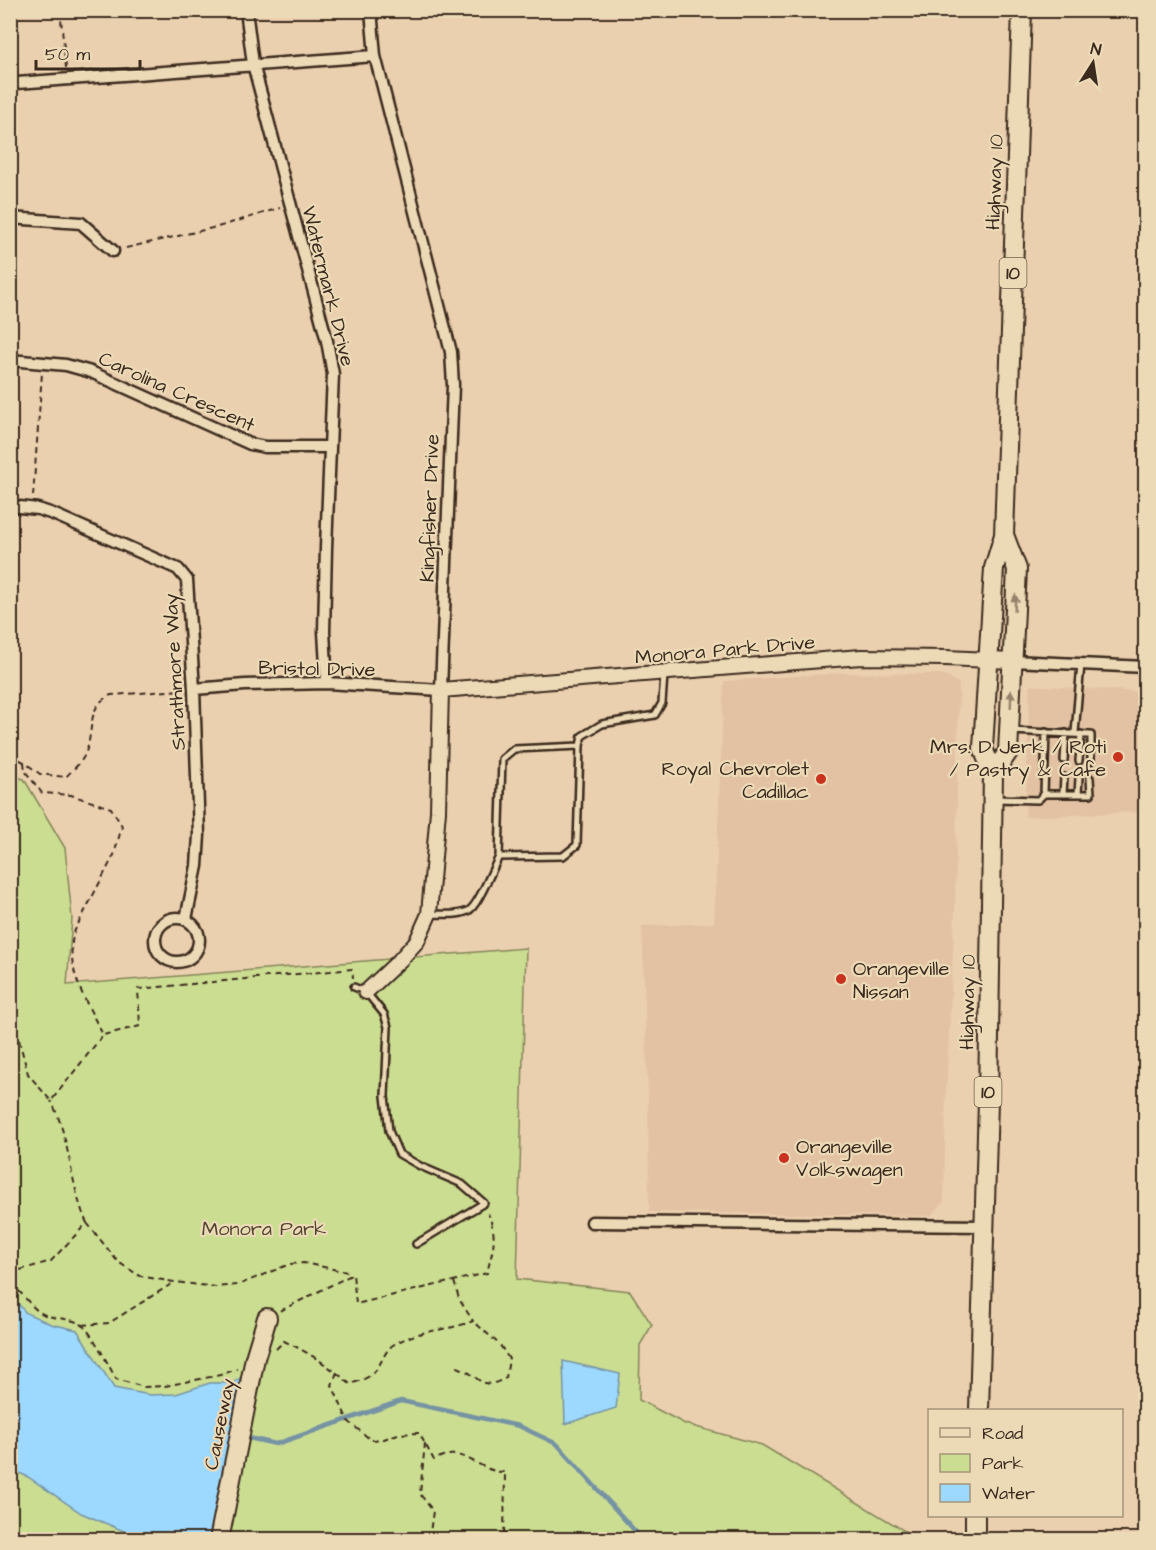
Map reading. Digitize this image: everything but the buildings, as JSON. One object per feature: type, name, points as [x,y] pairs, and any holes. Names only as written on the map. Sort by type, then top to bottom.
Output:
[{"type":"highway","name":"Highway 10","points":[[979,1409],[993,799],[993,774],[983,748],[994,568],[1004,535],[1022,10]]},
{"type":"highway","name":"Highway 10","points":[[993,774],[1008,752],[1017,569],[1004,535]]},
{"type":"highway","name":"Causeway","points":[[219,1539],[255,1358],[267,1318]]},
{"type":"highway","points":[[975,1517],[975,1539]]},
{"type":"street","name":"Watermark Drive","points":[[246,10],[253,64],[327,341],[333,374],[324,632],[327,683]]},
{"type":"street","name":"Kingfisher Drive","points":[[360,989],[400,960],[417,941],[429,914],[438,811],[453,385],[451,352],[375,56],[371,10]]},
{"type":"street","points":[[10,86],[17,83],[375,56]]},
{"type":"street","points":[[10,218],[81,223],[113,251]]},
{"type":"street","name":"Carolina Crescent","points":[[10,360],[66,365],[91,372],[250,444],[265,447],[330,447]]},
{"type":"street","name":"Strathmore Way","points":[[10,506],[32,508],[53,514],[183,573],[188,585],[199,835],[197,866],[186,919]]},
{"type":"street","name":"Monora Park Drive","points":[[441,690],[861,657],[1012,661]]},
{"type":"street","points":[[1012,661],[1146,667]]},
{"type":"street","name":"Bristol Drive","points":[[194,689],[327,683],[441,690]]},
{"type":"street","points":[[186,919],[198,930],[200,941],[198,949],[188,960],[180,963],[168,961],[157,950],[156,932],[166,920],[186,919]]},
{"type":"street","points":[[592,1222],[985,1226]]},
{"type":"lane","points":[[1079,761],[1081,664]]},
{"type":"lane","points":[[499,857],[563,856],[577,845],[582,736],[602,724],[655,716],[662,703],[664,673]]},
{"type":"lane","points":[[1009,731],[1091,735],[1090,761]]},
{"type":"lane","points":[[993,799],[1038,800],[1044,794],[1046,732]]},
{"type":"lane","points":[[1064,760],[1066,733]]},
{"type":"lane","points":[[429,914],[468,912],[476,905],[489,873],[499,857],[502,759],[514,749],[580,746]]},
{"type":"lane","points":[[1064,777],[1064,794]]},
{"type":"lane","points":[[1078,794],[1079,778]]},
{"type":"lane","points":[[1044,794],[1091,794],[1090,778]]},
{"type":"lane","points":[[360,989],[384,1014],[388,1027],[386,1108],[389,1131],[399,1154],[420,1166],[462,1184],[484,1203],[416,1244]]},
{"type":"path","points":[[60,10],[67,79]]},
{"type":"path","points":[[113,251],[221,226],[291,205]]},
{"type":"path","points":[[32,508],[43,363]]},
{"type":"path","points":[[10,755],[40,774],[66,777],[82,759],[90,739],[94,708],[100,699],[111,695],[194,689]]},
{"type":"path","points":[[24,762],[25,771],[42,793],[70,795],[111,808],[122,826],[114,855],[74,932],[70,945],[76,978],[103,1035]]},
{"type":"path","points":[[51,1101],[103,1035],[140,1026],[138,989],[352,969],[360,989]]},
{"type":"path","points":[[10,1021],[18,1036],[28,1074],[51,1101],[60,1122],[78,1204],[87,1223],[118,1262],[140,1276],[216,1287],[238,1285],[290,1264],[304,1263],[353,1274]]},
{"type":"path","points":[[353,1274],[356,1304],[487,1273],[494,1246],[495,1230],[484,1203]]},
{"type":"path","points":[[10,1274],[51,1261],[87,1223]]},
{"type":"path","points":[[267,1318],[353,1274]]},
{"type":"path","points":[[454,1281],[459,1299],[473,1321],[500,1345],[509,1359],[506,1378],[494,1384],[481,1383],[466,1370],[457,1367]]},
{"type":"path","points":[[10,1284],[45,1315],[61,1317],[82,1325],[109,1323],[174,1282]]},
{"type":"path","points":[[82,1325],[116,1379],[144,1387],[165,1386],[220,1375],[272,1352],[284,1341],[328,1364],[350,1384],[372,1375],[390,1347],[411,1336],[432,1329],[456,1328],[473,1321]]},
{"type":"path","points":[[337,1372],[332,1384],[348,1421],[371,1440],[384,1440],[398,1434],[419,1433],[434,1460],[449,1454],[466,1457],[495,1473],[505,1473],[504,1539]]},
{"type":"path","points":[[425,1443],[420,1494],[433,1511],[429,1539]]},
{"type":"shaded area","points":[[840,673],[942,674],[959,683],[955,910],[946,1096],[944,1202],[930,1216],[649,1212],[648,1094],[642,926],[714,923],[724,681]]},
{"type":"shaded area","points":[[1030,685],[1145,692],[1141,812],[1025,817]]},
{"type":"green space","name":"Monora Park","points":[[10,776],[24,779],[65,848],[72,918],[67,985],[526,948],[517,1279],[630,1291],[652,1325],[640,1345],[639,1400],[685,1424],[762,1445],[918,1539],[11,1539]]},
{"type":"water","points":[[11,1295],[26,1313],[51,1324],[77,1330],[114,1388],[150,1395],[176,1394],[210,1383],[233,1383],[246,1374],[212,1539],[143,1539],[81,1513],[28,1477],[11,1469]]},
{"type":"water","points":[[563,1361],[620,1374],[616,1408],[565,1424]]},
{"type":"waterway","points":[[244,1437],[276,1444],[401,1401],[519,1426],[557,1444],[643,1540]]},
{"type":"place","name":"Mrs. D Jerk / Roti / Pastry & Cafe","points":[[1118,757]]},
{"type":"place","name":"Royal Chevrolet Cadillac","points":[[821,779]]},
{"type":"place","name":"Orangeville Nissan","points":[[841,979]]},
{"type":"place","name":"Orangeville Volkswagen","points":[[784,1158]]}]
